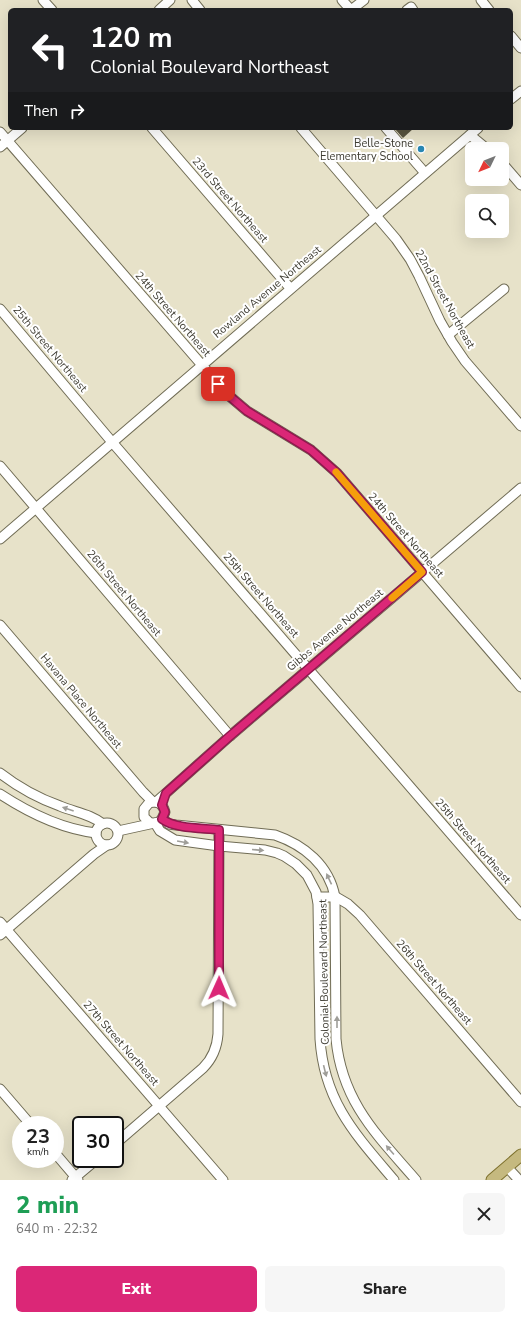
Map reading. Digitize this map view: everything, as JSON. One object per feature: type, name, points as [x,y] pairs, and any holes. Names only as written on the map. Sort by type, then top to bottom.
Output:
[{"type":"main road","points":[[492,1180],[521,1155]]},
{"type":"street","points":[[43,0],[50,8]]},
{"type":"street","points":[[161,8],[170,0]]},
{"type":"street","points":[[192,0],[198,8]]},
{"type":"street","points":[[342,0],[349,8]]},
{"type":"street","points":[[354,8],[364,0]]},
{"type":"street","points":[[480,0],[487,8]]},
{"type":"street","points":[[513,38],[521,48]]},
{"type":"street","points":[[513,97],[521,90]]},
{"type":"street","points":[[4,144],[20,130]]},
{"type":"street","name":"23rd Street Northeast","points":[[154,130],[290,288]]},
{"type":"street","name":"22nd Street Northeast","points":[[304,130],[396,239],[410,259],[448,335],[465,361],[521,426]]},
{"type":"street","points":[[388,130],[425,173]]},
{"type":"street","name":"Rowland Avenue Northeast","points":[[0,539],[290,288],[476,130]]},
{"type":"street","name":"24th Street Northeast","points":[[0,132],[4,144],[227,394],[247,411],[294,438],[323,460],[337,473],[521,687]]},
{"type":"street","points":[[470,135],[478,142]]},
{"type":"street","points":[[509,171],[521,185]]},
{"type":"street","points":[[448,335],[504,289]]},
{"type":"street","name":"25th Street Northeast","points":[[2,314],[521,915]]},
{"type":"street","name":"26th Street Northeast","points":[[0,466],[230,736]]},
{"type":"street","name":"Gibbs Avenue Northeast","points":[[154,803],[230,736],[521,488]]},
{"type":"street","name":"Havana Place Northeast","points":[[0,625],[154,803]]},
{"type":"street","points":[[0,773],[40,798],[66,809],[97,819],[103,824]]},
{"type":"street","points":[[0,794],[44,818],[101,839],[115,841],[118,836],[116,828],[109,823],[103,824],[99,828],[101,839],[94,854],[3,932]]},
{"type":"street","points":[[116,828],[154,821],[165,812],[154,803],[143,812],[154,821]]},
{"type":"street","name":"Colonial Boulevard Northeast","points":[[154,821],[173,825],[275,835],[297,844],[309,853],[325,871],[331,883],[335,897],[336,1039],[339,1059],[344,1076],[351,1096],[358,1109],[370,1126],[416,1180]]},
{"type":"street","name":"Colonial Boulevard Northeast","points":[[154,821],[160,831],[175,840],[269,851],[284,856],[298,866],[307,875],[318,897],[320,1039],[322,1060],[327,1078],[342,1115],[394,1180]]},
{"type":"street","points":[[124,1136],[203,1068],[211,1060],[216,1048],[218,1018],[219,830]]},
{"type":"street","points":[[318,897],[335,897]]},
{"type":"street","name":"26th Street Northeast","points":[[335,897],[345,902],[360,915],[521,1102]]},
{"type":"street","name":"27th Street Northeast","points":[[0,922],[3,932],[159,1106],[223,1180]]},
{"type":"street","points":[[320,1039],[336,1039]]},
{"type":"street","points":[[0,1089],[23,1116]]},
{"type":"street","points":[[64,1165],[75,1179],[87,1168]]},
{"type":"street","points":[[507,1167],[519,1180]]},
{"type":"building","points":[[396,130],[412,130],[403,138]]},
{"type":"slow traffic","points":[[336,472],[422,572],[392,598]]},
{"type":"place","name":"Belle-Stone Elementary School","points":[[421,149]]},
{"type":"route","points":[[218,384],[247,411],[294,438],[323,460],[337,473],[422,572],[230,736],[166,793],[162,805],[165,812],[162,819],[173,825],[219,830],[219,988]]}]
